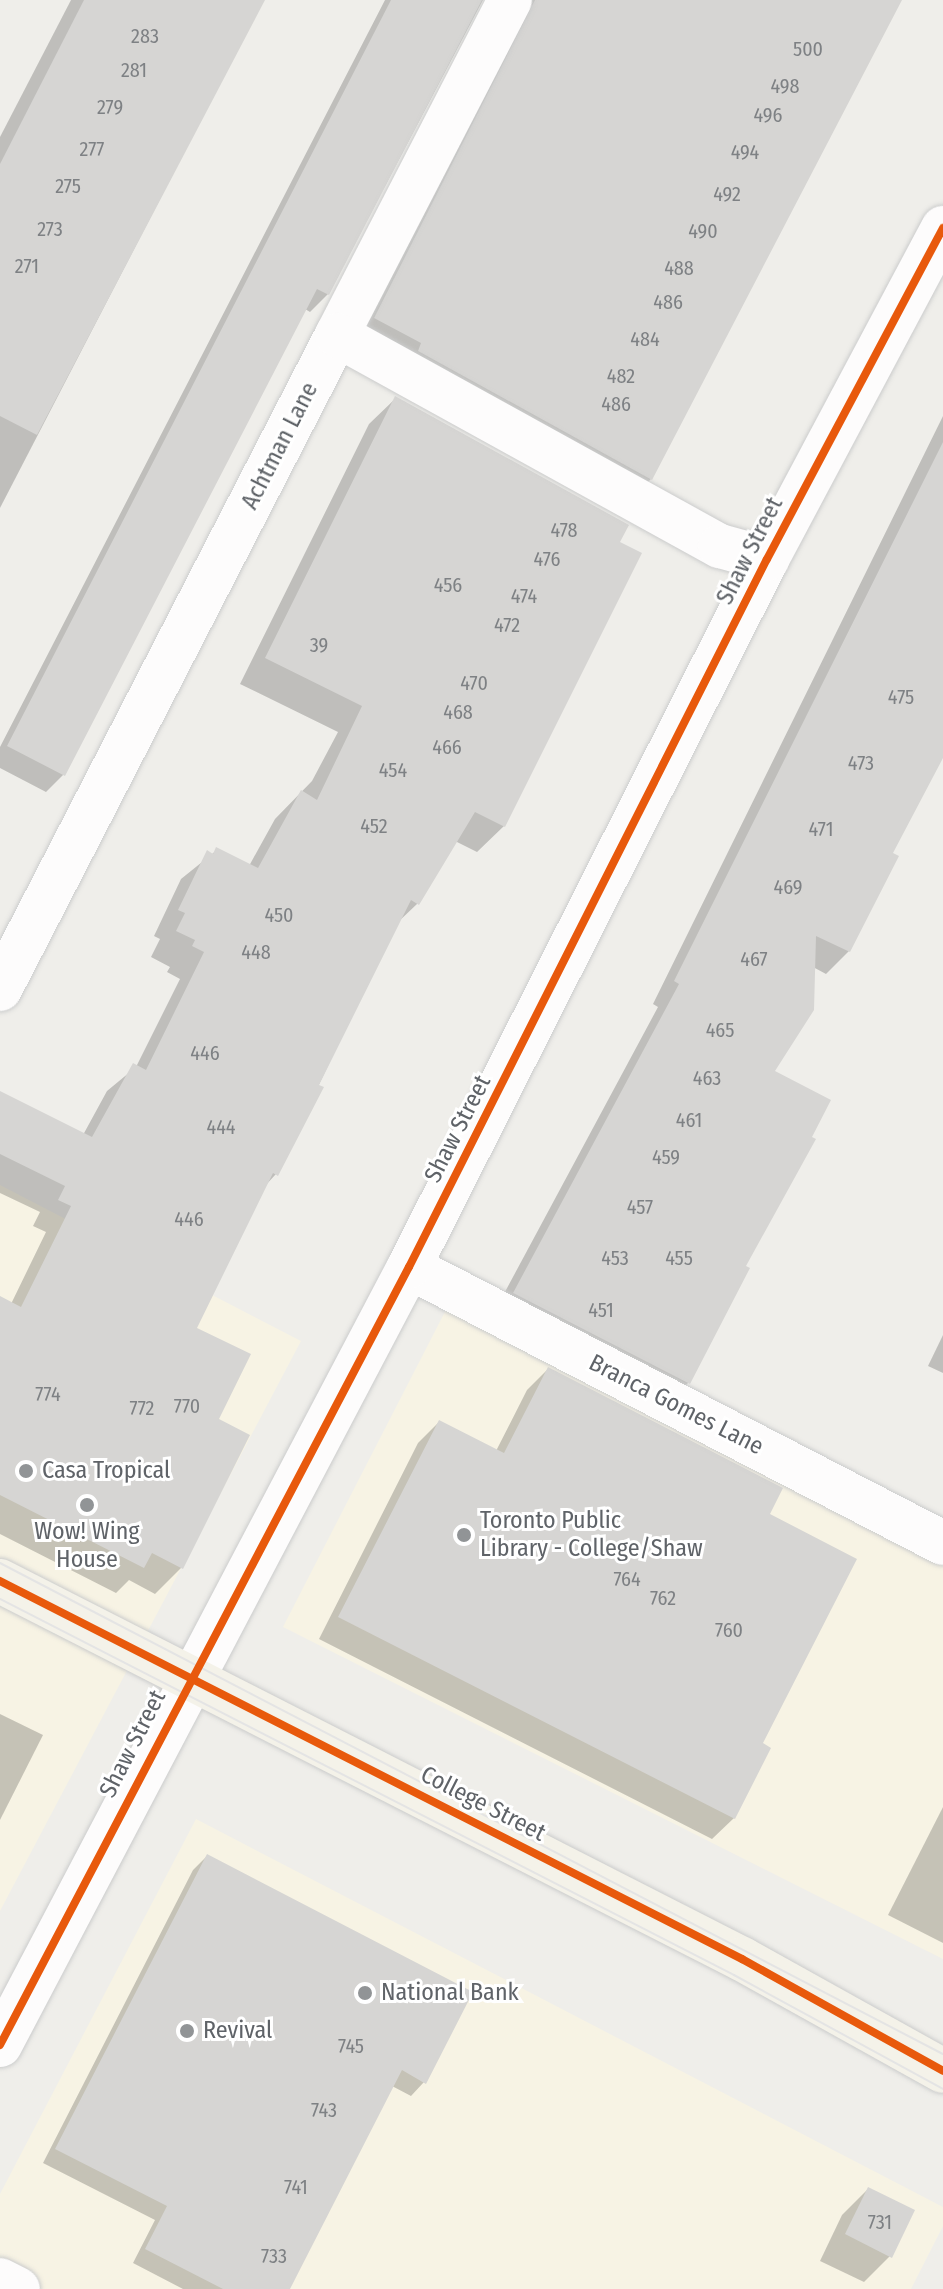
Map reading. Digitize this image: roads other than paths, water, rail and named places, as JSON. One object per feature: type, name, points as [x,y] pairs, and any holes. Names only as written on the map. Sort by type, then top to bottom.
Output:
[{"type":"main road","name":"College Street","points":[[0,1581],[742,1959],[943,2071]]},
{"type":"street","name":"Achtman Lane","points":[[0,989],[510,0]]},
{"type":"street","name":"Shaw Street","points":[[0,2045],[190,1676],[409,1267],[767,559],[943,228]]},
{"type":"street","points":[[337,335],[720,546],[767,559]]},
{"type":"street","name":"Branca Gomes Lane","points":[[409,1267],[943,1543]]},
{"type":"street","points":[[0,2280],[18,2289]]},
{"type":"tram line","points":[[0,1563],[943,2054]]},
{"type":"tram line","points":[[0,1599],[734,1975],[943,2089]]},
{"type":"place","name":"Casa Tropical","points":[[26,1471]]},
{"type":"place","name":"Wow! Wing House","points":[[87,1505]]},
{"type":"place","name":"Toronto Public Library - College/Shaw","points":[[464,1535]]},
{"type":"place","name":"National Bank","points":[[365,1993]]},
{"type":"place","name":"Revival","points":[[187,2031]]}]
